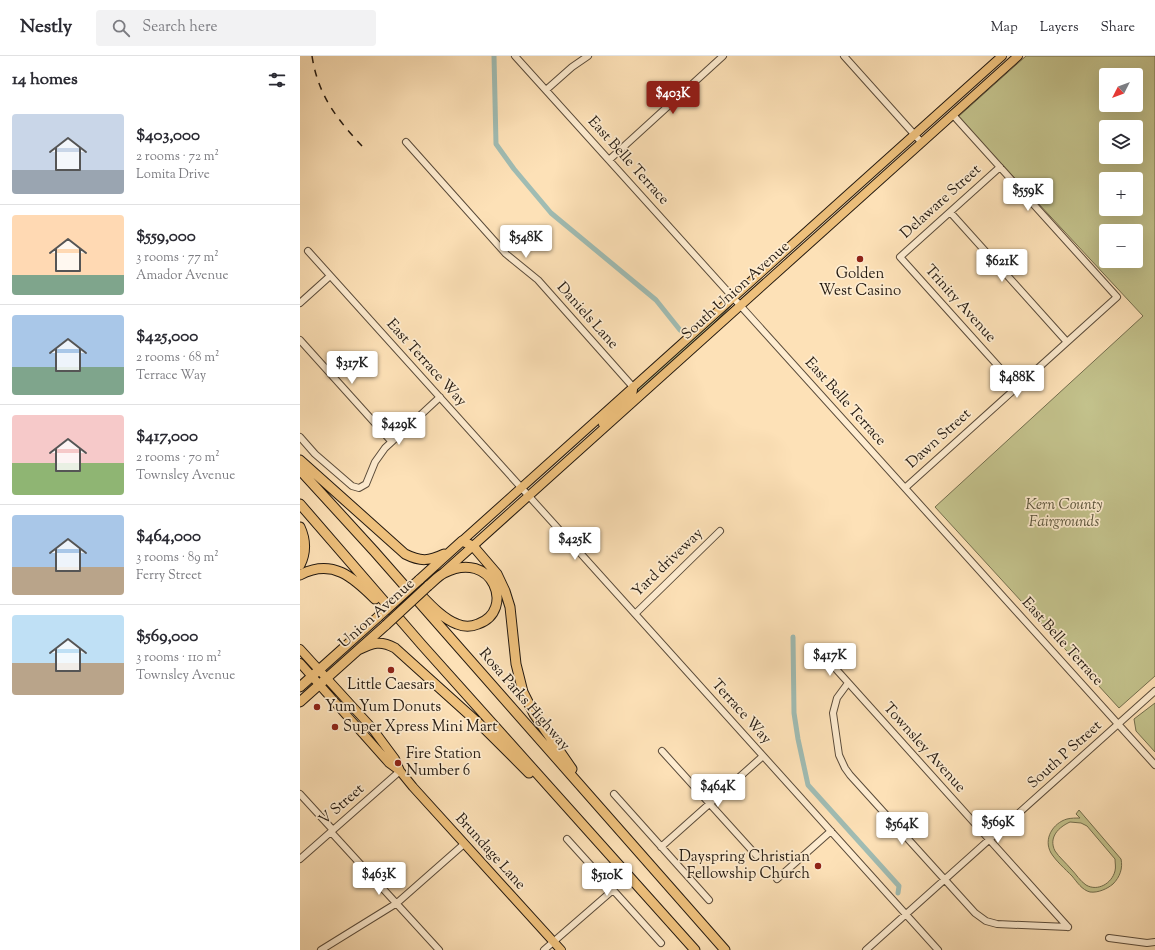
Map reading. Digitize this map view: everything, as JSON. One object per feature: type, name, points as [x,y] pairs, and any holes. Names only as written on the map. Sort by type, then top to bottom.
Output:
[{"type":"highway","points":[[300,460],[405,554],[414,559],[423,560],[437,558],[451,551]]},
{"type":"highway","name":"Rosa Parks Highway","points":[[300,470],[374,551],[725,950]]},
{"type":"highway","points":[[300,504],[422,645],[696,950]]},
{"type":"highway","points":[[300,527],[303,534],[305,549],[300,565]]},
{"type":"highway","points":[[462,541],[473,546],[497,574],[505,590],[510,607],[516,664],[528,704],[540,725],[601,810]]},
{"type":"highway","name":"Union Avenue","points":[[300,687],[462,541]]},
{"type":"highway","points":[[374,551],[438,611],[455,623],[472,626],[485,621],[492,614],[496,604],[496,592],[493,581],[485,573],[480,569],[470,566],[443,573]]},
{"type":"highway","points":[[300,575],[312,570],[324,568],[347,574],[367,591],[422,645]]},
{"type":"highway","name":"Union Avenue","points":[[300,702],[443,573]]},
{"type":"highway","points":[[358,650],[370,644],[376,643],[389,645],[400,651],[484,728],[581,823]]},
{"type":"main road","name":"South Union Avenue","points":[[473,546],[525,492],[633,387],[1002,56]]},
{"type":"main road","name":"South Union Avenue","points":[[462,541],[599,433],[1018,56]]},
{"type":"main road","points":[[599,433],[605,420],[632,395],[633,387]]},
{"type":"main road","name":"Union Avenue","points":[[443,573],[473,546]]},
{"type":"main road","name":"Brundage Lane","points":[[300,648],[381,739],[395,759],[400,771]]},
{"type":"main road","name":"Brundage Lane","points":[[300,663],[389,763],[400,771],[464,844],[561,950]]},
{"type":"street","name":"East Belle Terrace","points":[[515,56],[1155,765]]},
{"type":"street","points":[[546,90],[572,67],[588,56]]},
{"type":"street","points":[[609,160],[723,56]]},
{"type":"street","points":[[844,56],[922,143]]},
{"type":"street","points":[[953,115],[1000,167]]},
{"type":"street","name":"Daniels Lane","points":[[406,142],[506,254],[538,280],[633,387]]},
{"type":"street","name":"Delaware Street","points":[[900,257],[1000,167]]},
{"type":"street","name":"Dawn Street","points":[[905,488],[1117,297],[1000,167]]},
{"type":"street","points":[[950,212],[1067,342]]},
{"type":"street","name":"East Terrace Way","points":[[308,251],[525,492]]},
{"type":"street","name":"Trinity Avenue","points":[[900,257],[1017,387]]},
{"type":"street","points":[[300,302],[330,276]]},
{"type":"street","points":[[300,340],[391,441]]},
{"type":"street","points":[[300,437],[315,454],[352,486],[359,488],[366,484],[380,454],[391,441],[440,397]]},
{"type":"street","name":"Terrace Way","points":[[525,492],[938,950]]},
{"type":"street","name":"Yard driveway","points":[[635,614],[720,531]]},
{"type":"street","name":"Townsley Avenue","points":[[826,658],[1068,927],[1003,925],[992,923],[975,913],[944,880]]},
{"type":"street","points":[[848,683],[837,698],[833,713],[839,755],[842,762],[850,775],[944,880]]},
{"type":"street","name":"South P Street","points":[[866,950],[1155,691]]},
{"type":"street","points":[[662,751],[757,856]]},
{"type":"street","points":[[661,847],[763,756]]},
{"type":"street","name":"V Street","points":[[300,860],[400,771]]},
{"type":"street","points":[[300,794],[439,950]]},
{"type":"street","points":[[614,794],[709,900]]},
{"type":"street","points":[[777,879],[831,831]]},
{"type":"street","points":[[567,839],[661,943]]},
{"type":"street","points":[[321,950],[397,903],[464,844]]},
{"type":"street","points":[[544,950],[613,890]]},
{"type":"street","points":[[1109,938],[1146,943],[1155,942]]},
{"type":"green space","name":"Kern County Fairgrounds","points":[[1026,56],[1155,56],[1155,676],[1119,708],[935,507],[1143,316],[958,117]]},
{"type":"green space","points":[[731,305],[689,348],[636,394],[638,388]]},
{"type":"green space","points":[[1155,703],[1155,752],[1136,731],[1134,719]]},
{"type":"green space","points":[[1079,810],[1121,859],[1122,862],[1120,872],[1113,884],[1108,888],[1096,892],[1090,892],[1082,888],[1051,853],[1048,842],[1051,832],[1057,824],[1062,821],[1072,818],[1080,818],[1076,814]],"holes":[[[1070,822],[1081,823],[1087,826],[1115,859],[1115,870],[1111,879],[1108,883],[1100,887],[1091,887],[1086,885],[1055,851],[1053,846],[1054,837],[1062,827]]]},
{"type":"waterway","points":[[494,56],[496,144],[514,169],[551,213],[656,300],[680,330]]},
{"type":"waterway","points":[[793,637],[794,713],[808,785],[899,886],[898,893]]},
{"type":"railway","points":[[312,56],[319,83],[336,116],[362,146]]},
{"type":"place","name":"Golden West Casino","points":[[860,259]]},
{"type":"place","name":"Little Caesars","points":[[391,670]]},
{"type":"place","name":"Yum Yum Donuts","points":[[317,707]]},
{"type":"place","name":"Super Xpress Mini Mart","points":[[335,727]]},
{"type":"place","name":"Fire Station Number 6","points":[[398,763]]},
{"type":"place","name":"Dayspring Christian Fellowship Church","points":[[818,866]]}]
